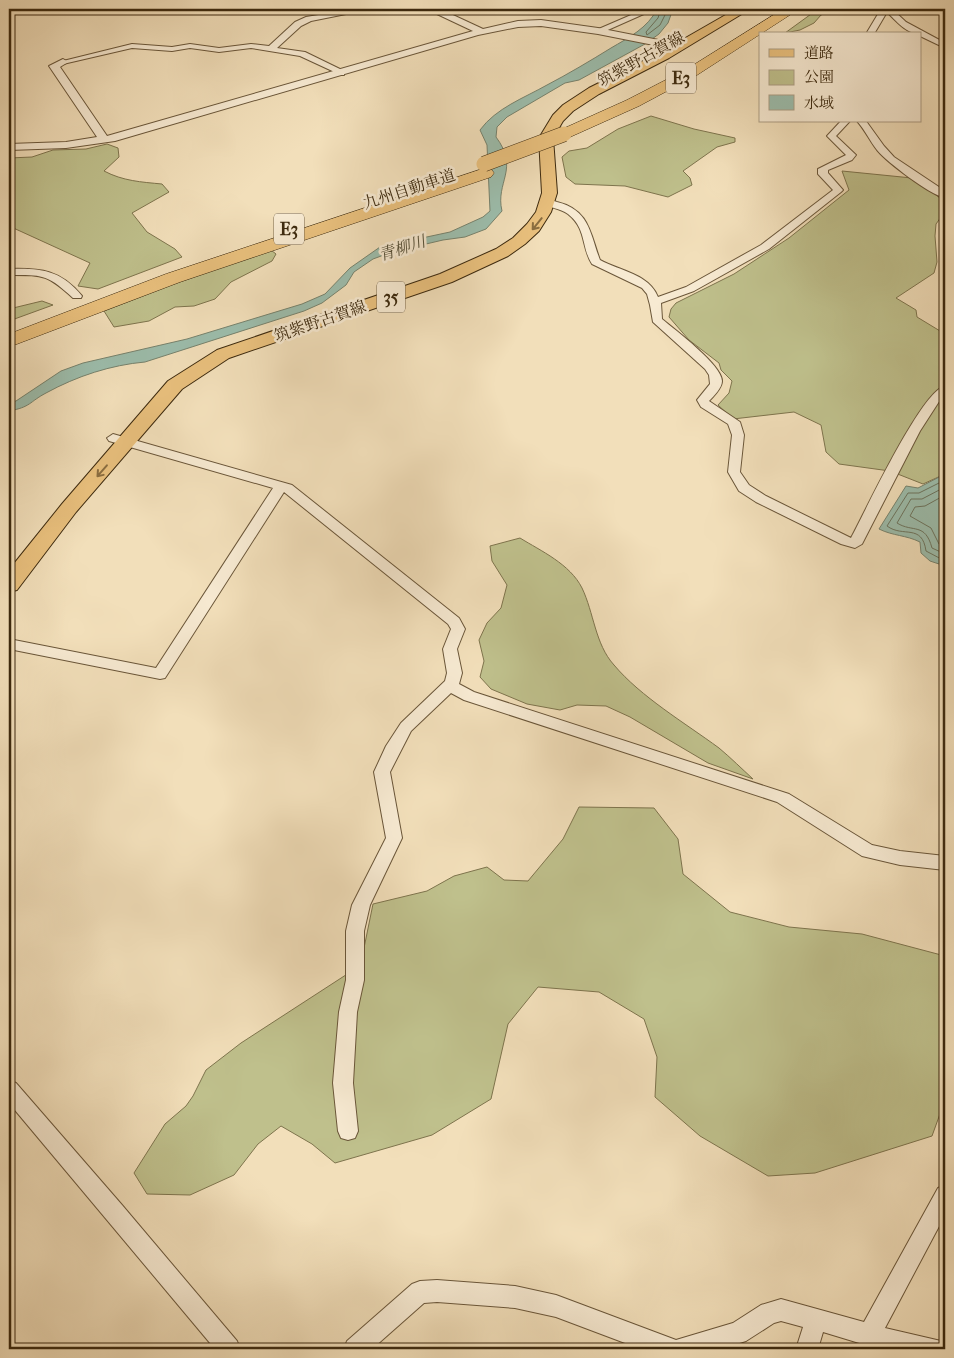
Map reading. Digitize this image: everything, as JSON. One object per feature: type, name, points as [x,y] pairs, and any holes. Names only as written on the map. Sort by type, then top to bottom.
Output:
[{"type":"highway","name":"九州自動車道","points":[[563,139],[674,82],[792,9]]},
{"type":"highway","points":[[771,32],[807,9]]},
{"type":"highway","name":"九州自動車道","points":[[9,341],[92,299],[262,247],[484,169],[563,139],[652,103],[702,76],[759,40]]},
{"type":"highway","name":"九州自動車道","points":[[9,330],[66,313]]},
{"type":"main road","name":"筑紫野古賀線","points":[[9,584],[119,441],[139,408],[169,380],[203,357],[255,336],[457,266],[496,245],[513,232],[534,203],[537,180],[533,151],[538,132],[544,122],[567,101],[581,92],[732,9]]},
{"type":"main road","name":"筑紫野古賀線","points":[[9,560],[119,441],[175,386],[205,364],[248,345],[477,266],[498,254],[535,227],[548,203],[549,172],[544,148],[547,136],[558,119],[590,94],[667,44],[744,9]]},
{"type":"street","points":[[272,48],[298,24],[309,19],[367,9]]},
{"type":"street","points":[[598,31],[651,9]]},
{"type":"street","points":[[871,32],[887,9],[903,24],[918,32]]},
{"type":"street","points":[[439,11],[483,32]]},
{"type":"street","points":[[9,147],[66,146],[147,130],[483,32],[518,24],[541,23],[667,44]]},
{"type":"street","points":[[922,34],[945,46]]},
{"type":"street","points":[[104,139],[54,66],[63,62],[132,46],[172,49],[198,46],[219,50],[251,46],[302,54],[340,73]]},
{"type":"street","points":[[656,302],[690,289],[765,247],[836,192],[838,190],[823,174],[823,169],[849,158],[851,155],[831,136],[845,122]]},
{"type":"street","points":[[862,122],[872,131],[878,146],[898,165],[945,196]]},
{"type":"street","points":[[548,203],[558,203],[570,210],[581,223],[591,242],[593,257],[596,262],[638,280],[649,290],[656,302],[657,320],[707,364],[714,373],[717,379],[715,385],[703,400],[705,404],[734,422],[738,435],[734,472],[744,488],[772,506],[856,544],[914,431],[935,398],[945,389]]},
{"type":"street","points":[[9,272],[41,271],[50,273],[92,299]]},
{"type":"street","points":[[119,441],[287,488],[454,621],[458,629],[449,650],[455,674],[450,686],[406,727],[394,746],[382,772],[394,838],[361,904],[356,931],[355,980],[348,1012],[343,1083],[348,1131]]},
{"type":"street","points":[[9,644],[160,674],[281,486]]},
{"type":"street","points":[[450,686],[469,696],[783,798],[868,851],[900,858],[945,863]]},
{"type":"street","points":[[9,1089],[229,1349]]},
{"type":"street","points":[[869,1336],[945,1195]]},
{"type":"street","points":[[355,1349],[420,1292],[437,1291],[515,1297],[556,1306],[670,1349]]},
{"type":"street","points":[[681,1349],[738,1333],[769,1313],[782,1310],[859,1331],[869,1336],[933,1349]]},
{"type":"street","points":[[808,1349],[816,1319]]},
{"type":"green space","points":[[818,9],[838,9],[821,15],[814,23],[800,30],[786,32]]},
{"type":"green space","points":[[651,116],[694,129],[735,138],[735,142],[717,147],[683,171],[690,178],[692,185],[668,197],[625,186],[575,184],[566,177],[562,157],[569,151],[587,148],[618,129]]},
{"type":"green space","points":[[107,144],[118,148],[119,157],[104,171],[125,179],[162,184],[169,192],[132,213],[147,232],[175,249],[182,257],[98,289],[78,286],[90,263],[9,226],[9,158],[32,157],[53,150],[86,149]]},
{"type":"green space","points":[[842,171],[912,178],[933,192],[945,203],[944,213],[936,224],[937,262],[934,273],[896,298],[916,310],[917,317],[945,334],[945,474],[923,484],[890,471],[839,464],[826,452],[821,425],[794,412],[733,419],[718,405],[729,393],[732,381],[721,370],[719,363],[689,340],[669,317],[671,309],[676,303],[734,274],[789,238],[849,190]]},
{"type":"green space","points":[[271,250],[276,254],[272,261],[231,282],[215,299],[194,306],[175,307],[149,321],[114,327],[104,311],[171,285]]},
{"type":"green space","points":[[42,301],[53,305],[9,321],[9,309]]},
{"type":"green space","points":[[520,538],[563,565],[577,579],[586,598],[603,648],[614,665],[625,677],[650,699],[719,748],[753,779],[708,763],[630,717],[606,706],[577,705],[560,710],[527,704],[491,689],[480,677],[484,661],[479,640],[487,623],[501,608],[507,585],[492,561],[490,546]]},
{"type":"green space","points":[[579,807],[654,808],[678,839],[683,874],[730,912],[789,927],[862,934],[945,956],[945,1100],[932,1136],[815,1173],[768,1176],[700,1136],[655,1097],[657,1057],[644,1019],[599,992],[538,987],[508,1024],[491,1099],[432,1135],[335,1163],[312,1144],[281,1126],[258,1144],[234,1175],[190,1195],[147,1194],[134,1173],[165,1124],[186,1106],[193,1096],[206,1070],[241,1043],[355,969],[364,948],[373,904],[427,891],[454,876],[487,867],[504,880],[528,881],[563,839]]},
{"type":"water","name":"青柳川","points":[[657,9],[673,9],[668,23],[659,34],[645,44],[579,80],[565,83],[507,117],[497,127],[496,137],[503,148],[507,167],[501,192],[502,211],[486,229],[465,237],[392,252],[373,259],[354,272],[346,285],[322,303],[304,311],[145,362],[94,372],[40,396],[26,406],[9,411],[9,403],[16,401],[61,371],[83,363],[187,339],[302,304],[325,294],[350,268],[380,247],[450,232],[483,217],[490,211],[487,145],[480,130],[502,110],[631,36],[648,22]]},
{"type":"water","points":[[945,474],[945,566],[930,561],[921,553],[920,542],[879,529],[906,486],[918,488]]}]
